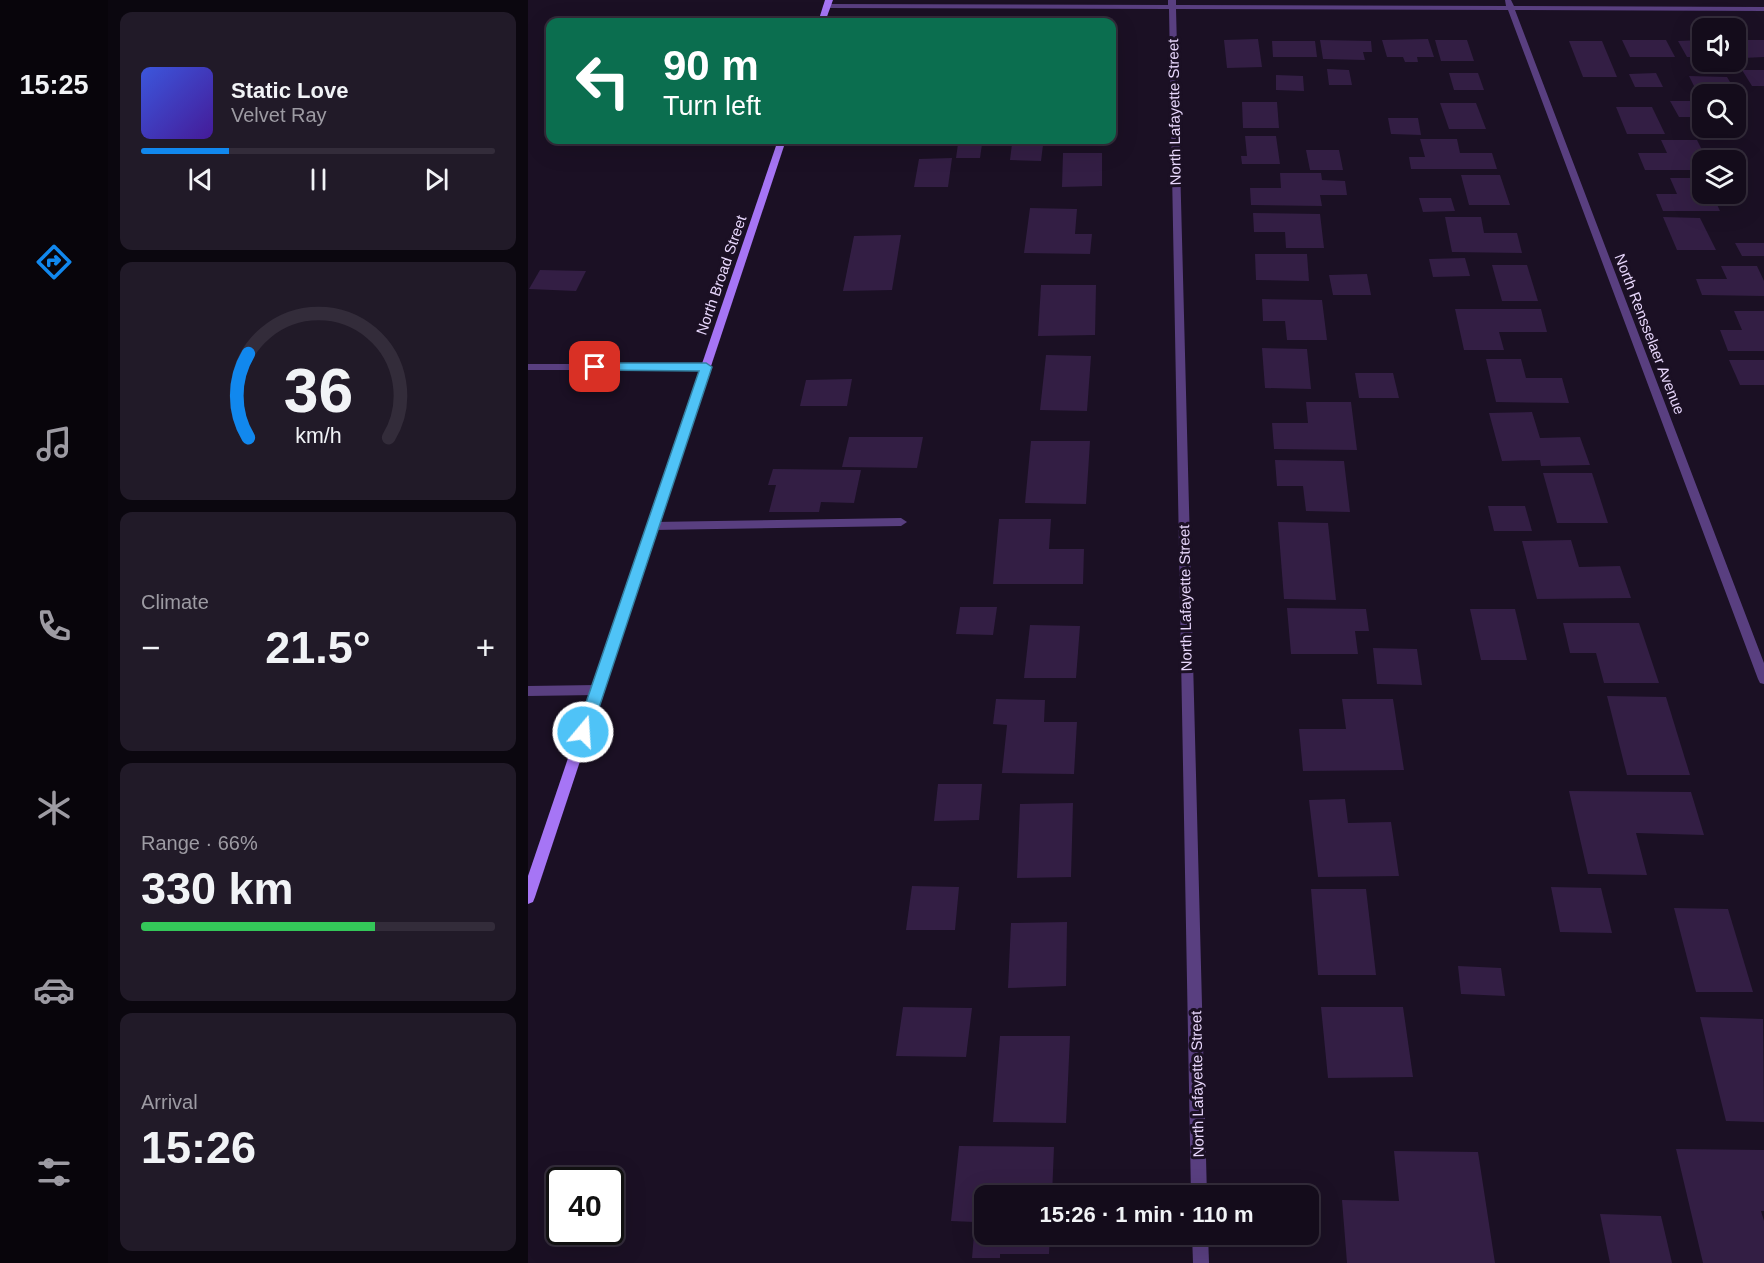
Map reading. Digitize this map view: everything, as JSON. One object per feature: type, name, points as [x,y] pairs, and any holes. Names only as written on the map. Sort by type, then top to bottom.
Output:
[{"type":"street","points":[[822,18],[828,3],[1509,4],[1764,9]]},
{"type":"street","name":"North Lafayette Street","points":[[1172,4],[1199,1185]]},
{"type":"street","name":"North Rensselaer Avenue","points":[[1509,4],[1764,679]]},
{"type":"street","name":"North Broad Street","points":[[528,897],[781,144]]},
{"type":"street","points":[[528,367],[706,367]]},
{"type":"street","points":[[652,526],[901,522]]},
{"type":"street","points":[[528,691],[597,690]]},
{"type":"street","points":[[1200,1245],[1201,1263]]},
{"type":"building","points":[[1258,39],[1262,67],[1227,68],[1224,40]]},
{"type":"building","points":[[1428,39],[1434,57],[1417,57],[1418,62],[1405,62],[1403,57],[1387,57],[1382,40]]},
{"type":"building","points":[[1320,40],[1371,41],[1372,52],[1363,52],[1365,60],[1323,59]]},
{"type":"building","points":[[1435,40],[1467,40],[1474,61],[1441,61]]},
{"type":"building","points":[[1622,40],[1666,40],[1675,57],[1630,57]]},
{"type":"building","points":[[1692,40],[1692,57],[1687,57],[1678,41]]},
{"type":"building","points":[[1746,40],[1764,40],[1764,57],[1746,58]]},
{"type":"building","points":[[1272,41],[1315,41],[1317,57],[1273,57]]},
{"type":"building","points":[[1569,41],[1602,41],[1617,77],[1583,77]]},
{"type":"building","points":[[1327,69],[1349,70],[1352,85],[1329,85]]},
{"type":"building","points":[[1764,70],[1764,86],[1752,86],[1743,72]]},
{"type":"building","points":[[1449,73],[1478,73],[1484,90],[1454,90]]},
{"type":"building","points":[[1656,73],[1663,87],[1635,87],[1629,74]]},
{"type":"building","points":[[1276,75],[1303,76],[1304,91],[1276,90]]},
{"type":"building","points":[[1689,76],[1727,77],[1731,84],[1693,84]]},
{"type":"building","points":[[1670,101],[1692,101],[1692,117],[1679,117]]},
{"type":"building","points":[[1242,102],[1277,102],[1279,128],[1243,128]]},
{"type":"building","points":[[1440,103],[1476,103],[1486,129],[1449,129]]},
{"type":"building","points":[[1616,107],[1652,107],[1665,134],[1627,134]]},
{"type":"building","points":[[1388,118],[1418,118],[1421,135],[1391,134]]},
{"type":"building","points":[[1245,136],[1276,136],[1280,164],[1242,164],[1241,156],[1247,156]]},
{"type":"building","points":[[1420,139],[1457,139],[1460,153],[1492,153],[1497,169],[1411,169],[1409,157],[1425,157]]},
{"type":"building","points":[[1661,140],[1697,140],[1702,150],[1692,150],[1692,170],[1645,170],[1638,153],[1667,153]]},
{"type":"building","points":[[958,144],[982,144],[980,158],[956,158]]},
{"type":"building","points":[[1012,144],[1043,145],[1041,161],[1010,160]]},
{"type":"building","points":[[1306,150],[1339,150],[1343,170],[1310,170]]},
{"type":"building","points":[[1063,153],[1102,153],[1102,186],[1062,187]]},
{"type":"building","points":[[952,158],[948,187],[914,187],[919,159]]},
{"type":"building","points":[[1280,173],[1321,173],[1322,180],[1345,181],[1347,195],[1320,195],[1322,206],[1251,205],[1250,188],[1281,188]]},
{"type":"building","points":[[1461,175],[1500,175],[1510,205],[1469,205]]},
{"type":"building","points":[[1670,178],[1692,178],[1692,204],[1717,204],[1720,211],[1663,211],[1656,194],[1677,194]]},
{"type":"building","points":[[1419,198],[1451,198],[1455,211],[1423,212]]},
{"type":"building","points":[[1030,208],[1077,209],[1075,234],[1092,234],[1090,254],[1024,253]]},
{"type":"building","points":[[1253,213],[1320,214],[1324,248],[1286,248],[1285,232],[1254,232]]},
{"type":"building","points":[[1445,217],[1481,217],[1484,233],[1517,233],[1522,253],[1452,252]]},
{"type":"building","points":[[1663,217],[1700,218],[1716,250],[1677,250]]},
{"type":"building","points":[[901,235],[892,290],[843,291],[854,236]]},
{"type":"building","points":[[1735,243],[1764,243],[1764,256],[1742,256]]},
{"type":"building","points":[[1255,254],[1307,254],[1309,281],[1256,280]]},
{"type":"building","points":[[1465,258],[1470,276],[1433,277],[1429,259]]},
{"type":"building","points":[[1492,265],[1527,265],[1538,301],[1502,301]]},
{"type":"building","points":[[1721,266],[1757,266],[1764,281],[1764,296],[1702,295],[1696,279],[1727,279]]},
{"type":"building","points":[[540,270],[586,271],[576,291],[529,289]]},
{"type":"building","points":[[1367,274],[1371,295],[1333,295],[1329,275]]},
{"type":"building","points":[[1041,285],[1096,285],[1095,335],[1038,336]]},
{"type":"building","points":[[1262,299],[1322,300],[1327,340],[1287,340],[1285,321],[1263,321]]},
{"type":"building","points":[[1455,309],[1541,309],[1547,332],[1499,332],[1504,350],[1464,350]]},
{"type":"building","points":[[1734,311],[1764,311],[1764,351],[1728,351],[1720,330],[1742,330]]},
{"type":"building","points":[[1262,348],[1307,349],[1311,389],[1265,388]]},
{"type":"building","points":[[1046,355],[1091,356],[1087,411],[1040,410]]},
{"type":"building","points":[[1486,359],[1521,359],[1526,378],[1562,378],[1569,403],[1496,402]]},
{"type":"building","points":[[1729,360],[1764,360],[1764,385],[1740,385]]},
{"type":"building","points":[[1355,373],[1393,373],[1399,398],[1359,398]]},
{"type":"building","points":[[852,379],[847,406],[800,406],[806,380]]},
{"type":"building","points":[[1306,402],[1351,402],[1357,450],[1274,449],[1272,423],[1308,423]]},
{"type":"building","points":[[1532,412],[1540,438],[1580,437],[1590,465],[1541,466],[1540,460],[1502,461],[1489,413]]},
{"type":"building","points":[[849,437],[923,437],[917,468],[842,467]]},
{"type":"building","points":[[1031,441],[1090,441],[1086,504],[1025,503]]},
{"type":"building","points":[[1275,460],[1344,461],[1350,512],[1306,511],[1303,486],[1277,486]]},
{"type":"building","points":[[773,469],[861,470],[854,503],[821,502],[819,512],[769,512],[776,485],[768,485]]},
{"type":"building","points":[[1543,473],[1592,473],[1608,523],[1557,523]]},
{"type":"building","points":[[1488,506],[1525,506],[1532,531],[1494,531]]},
{"type":"building","points":[[999,519],[1051,519],[1049,549],[1084,549],[1083,584],[993,584]]},
{"type":"building","points":[[1278,522],[1328,523],[1336,600],[1284,599]]},
{"type":"building","points":[[1571,540],[1579,567],[1620,566],[1631,598],[1537,599],[1522,541]]},
{"type":"building","points":[[960,607],[997,607],[993,635],[956,634]]},
{"type":"building","points":[[1287,608],[1366,609],[1369,631],[1355,631],[1358,654],[1291,654]]},
{"type":"building","points":[[1470,609],[1515,609],[1527,660],[1481,660]]},
{"type":"building","points":[[1563,623],[1639,623],[1659,683],[1604,683],[1596,653],[1570,653]]},
{"type":"building","points":[[1030,625],[1080,626],[1076,678],[1024,678]]},
{"type":"building","points":[[1373,648],[1417,649],[1422,685],[1377,684]]},
{"type":"building","points":[[1607,696],[1666,697],[1690,775],[1627,775]]},
{"type":"building","points":[[996,699],[1045,700],[1044,722],[1077,722],[1074,774],[1002,773],[1007,725],[993,724]]},
{"type":"building","points":[[1342,699],[1393,699],[1404,770],[1303,771],[1299,729],[1346,729]]},
{"type":"building","points":[[938,784],[982,784],[979,820],[934,821]]},
{"type":"building","points":[[1569,791],[1691,792],[1704,835],[1636,833],[1647,875],[1588,874]]},
{"type":"building","points":[[1345,799],[1348,823],[1391,822],[1399,876],[1318,877],[1309,800]]},
{"type":"building","points":[[1073,803],[1071,877],[1017,878],[1020,804]]},
{"type":"building","points":[[912,886],[959,887],[955,930],[906,930]]},
{"type":"building","points":[[1551,887],[1601,888],[1612,933],[1560,932]]},
{"type":"building","points":[[1311,889],[1366,889],[1376,975],[1318,975]]},
{"type":"building","points":[[1674,908],[1728,909],[1753,992],[1696,992]]},
{"type":"building","points":[[1067,922],[1066,986],[1008,988],[1011,923]]},
{"type":"building","points":[[1458,966],[1501,968],[1505,996],[1461,994]]},
{"type":"building","points":[[903,1007],[972,1008],[966,1057],[896,1056]]},
{"type":"building","points":[[1321,1007],[1403,1007],[1413,1077],[1328,1078]]},
{"type":"building","points":[[1700,1017],[1763,1019],[1764,1122],[1726,1121]]},
{"type":"building","points":[[1000,1036],[1070,1036],[1066,1123],[993,1122]]},
{"type":"building","points":[[959,1146],[1054,1147],[1052,1185],[974,1185],[974,1222],[951,1221]]},
{"type":"building","points":[[1676,1149],[1764,1150],[1764,1211],[1761,1211],[1764,1221],[1764,1263],[1703,1263]]},
{"type":"building","points":[[1394,1151],[1478,1152],[1495,1263],[1347,1263],[1342,1200],[1399,1201]]},
{"type":"building","points":[[1600,1214],[1661,1216],[1672,1263],[1610,1263]]},
{"type":"building","points":[[974,1234],[974,1245],[1049,1245],[1049,1254],[1000,1254],[1000,1258],[972,1258]]},
{"type":"route","points":[[583,732],[706,367],[595,367]]}]
